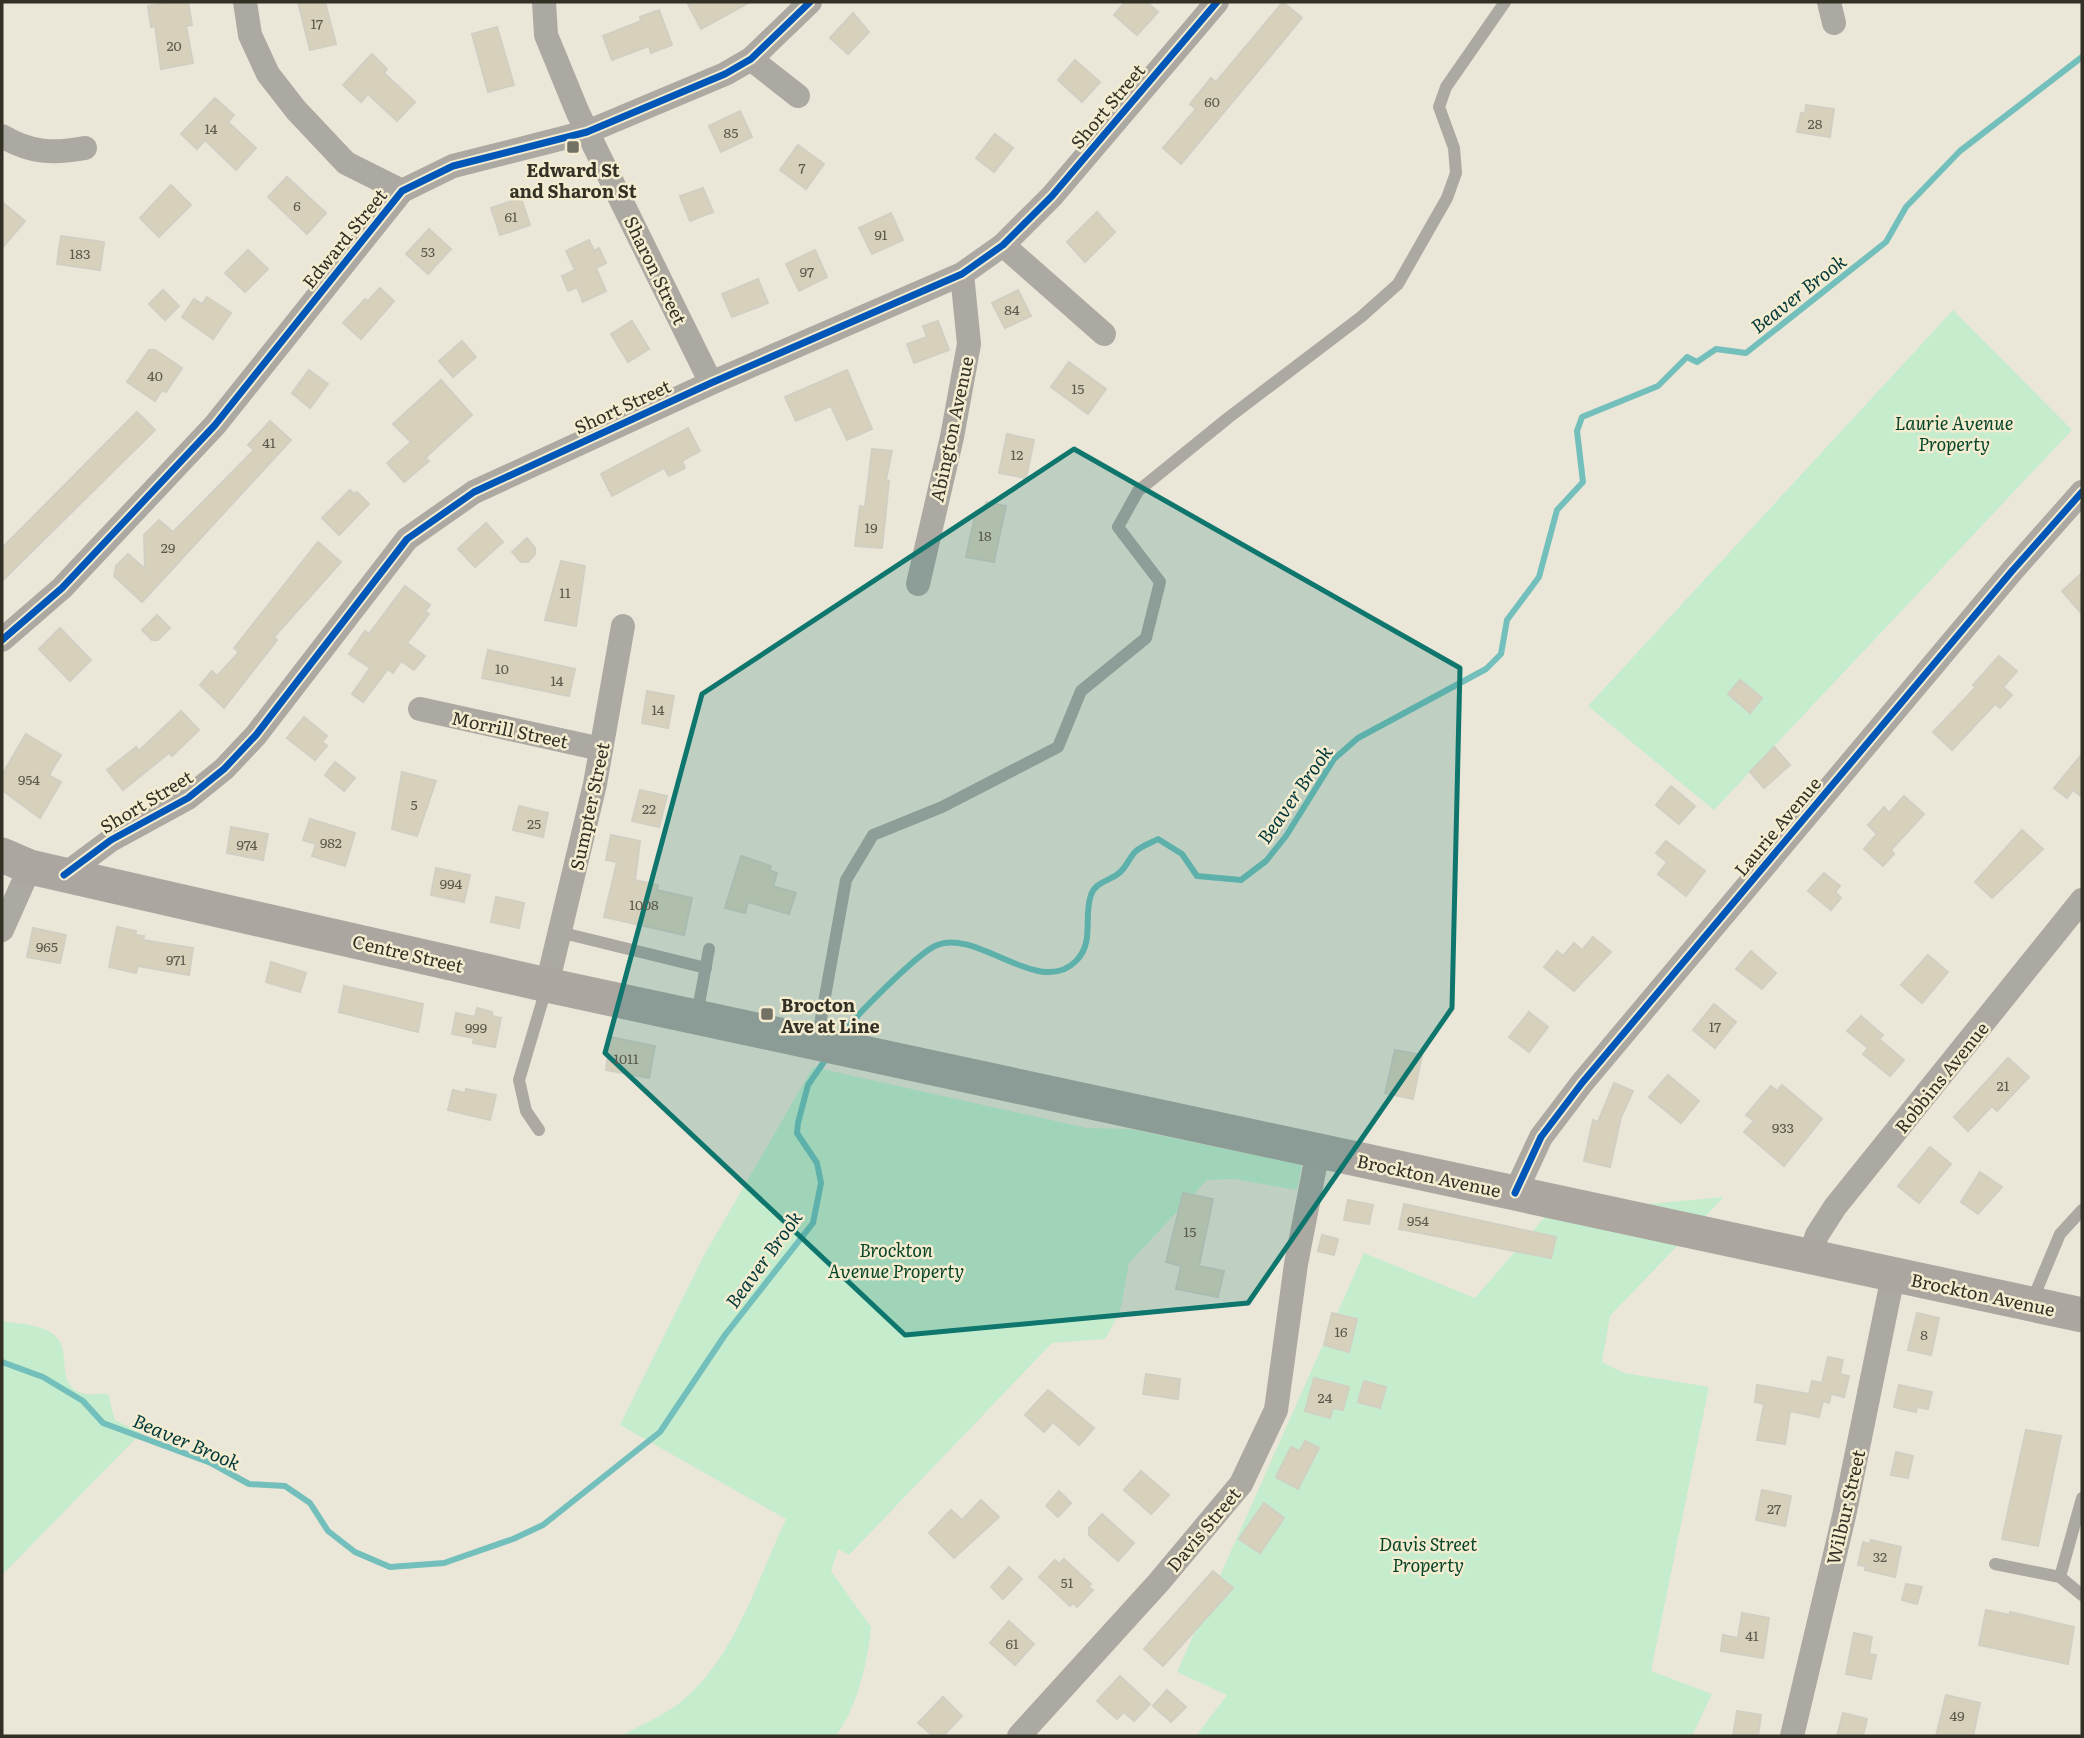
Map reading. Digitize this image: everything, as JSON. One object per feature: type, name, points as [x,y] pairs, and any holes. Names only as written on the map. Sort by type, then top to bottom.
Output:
[{"type":"main road","name":"Centre Street","points":[[16,861],[64,875],[547,985],[828,1045]]},
{"type":"main road","name":"Brockton Avenue","points":[[828,1045],[2082,1315]]},
{"type":"street","points":[[245,2],[250,35],[268,74],[296,110],[346,163],[402,191]]},
{"type":"street","name":"Sharon Street","points":[[544,2],[546,35],[587,132],[711,383]]},
{"type":"street","name":"Edward Street","points":[[2,640],[62,588],[215,425],[402,191],[453,166],[587,132],[725,74],[751,59],[810,2]]},
{"type":"street","name":"Short Street","points":[[64,875],[111,841],[188,798],[224,769],[256,735],[407,539],[429,521],[474,492],[711,383],[962,274],[1003,245],[1052,196],[1217,2]]},
{"type":"street","points":[[751,59],[798,96]]},
{"type":"street","points":[[2,136],[23,149],[54,154],[85,148]]},
{"type":"street","points":[[1003,245],[1104,334]]},
{"type":"street","name":"Abington Avenue","points":[[918,583],[952,437],[969,344],[962,274]]},
{"type":"street","name":"Laurie Avenue","points":[[1515,1193],[1522,1171],[1541,1137],[1582,1083],[2003,581],[2082,492]]},
{"type":"street","name":"Sumpter Street","points":[[547,985],[601,748],[623,626]]},
{"type":"street","name":"Morrill Street","points":[[419,709],[601,748]]},
{"type":"street","points":[[2,930],[16,861]]},
{"type":"street","name":"Robbins Avenue","points":[[1809,1258],[1817,1235],[1835,1207],[2082,900]]},
{"type":"street","name":"Davis Street","points":[[1019,1736],[1159,1582],[1241,1484],[1276,1410],[1296,1264],[1318,1151]]},
{"type":"street","name":"Wilbur Street","points":[[1792,1736],[1844,1517],[1893,1276]]},
{"type":"lane","points":[[828,1045],[846,880],[873,835],[942,807],[1058,747],[1081,691],[1146,638],[1160,582],[1118,527],[1131,503],[1138,491],[1228,418],[1361,317],[1398,284],[1447,198],[1456,173],[1454,148],[1439,107],[1446,87],[1505,2]]},
{"type":"lane","points":[[559,932],[706,968]]},
{"type":"lane","points":[[697,1017],[709,949]]},
{"type":"lane","points":[[539,1130],[526,1111],[519,1080],[547,985]]},
{"type":"lane","points":[[2030,1304],[2060,1234],[2082,1210]]},
{"type":"lane","points":[[2060,1577],[2082,1499]]},
{"type":"lane","points":[[1994,1564],[2060,1577],[2082,1595]]},
{"type":"highlighted area","points":[[1074,449],[1460,668],[1452,1008],[1248,1303],[905,1335],[605,1053],[702,694]]},
{"type":"green space","name":"Laurie Avenue Property","points":[[1953,310],[2072,430],[1714,810],[1588,706]]},
{"type":"green space","name":"Brockton Avenue Property","points":[[813,1067],[1087,1128],[1130,1129],[1302,1165],[1297,1190],[1234,1179],[1207,1180],[1129,1263],[1120,1312],[1105,1339],[1052,1343],[849,1555],[838,1549],[831,1571],[871,1627],[860,1684],[844,1724],[836,1736],[621,1736],[682,1701],[701,1683],[717,1662],[743,1616],[786,1519],[620,1425],[703,1257]]},
{"type":"green space","name":"Davis Street Property","points":[[1724,1197],[1610,1316],[1602,1362],[1624,1373],[1709,1387],[1651,1671],[1712,1694],[1692,1736],[1196,1736],[1227,1695],[1177,1672],[1364,1253],[1475,1298],[1548,1213]]},
{"type":"green space","points":[[2,1321],[32,1325],[53,1334],[62,1346],[70,1385],[76,1391],[86,1394],[108,1394],[115,1420],[141,1433],[2,1575]]},
{"type":"building","points":[[188,2],[192,25],[186,26],[193,63],[161,69],[155,26],[151,27],[148,6]]},
{"type":"building","points":[[298,2],[325,2],[336,44],[310,50]]},
{"type":"building","points":[[687,2],[750,2],[701,29]]},
{"type":"building","points":[[1125,2],[1147,2],[1158,12],[1137,35],[1114,15]]},
{"type":"building","points":[[1283,2],[1302,18],[1181,164],[1163,148],[1196,109],[1190,104],[1211,78],[1216,82]]},
{"type":"building","points":[[659,10],[672,45],[651,53],[649,46],[612,60],[603,36],[641,21],[640,17]]},
{"type":"building","points":[[853,13],[869,32],[848,54],[830,38]]},
{"type":"building","points":[[497,27],[514,85],[488,92],[472,34]]},
{"type":"building","points":[[372,54],[387,69],[384,73],[415,102],[397,121],[368,94],[361,102],[343,85]]},
{"type":"building","points":[[1075,60],[1100,82],[1082,102],[1058,80]]},
{"type":"building","points":[[215,98],[234,115],[228,122],[256,148],[236,170],[205,140],[197,149],[181,134]]},
{"type":"building","points":[[1806,105],[1834,109],[1830,137],[1797,132],[1801,113],[1805,113]]},
{"type":"building","points":[[740,111],[752,137],[721,152],[709,126]]},
{"type":"building","points":[[995,134],[1013,148],[994,172],[976,158]]},
{"type":"building","points":[[798,145],[824,164],[806,189],[780,170]]},
{"type":"building","points":[[287,177],[326,213],[307,234],[268,197]]},
{"type":"building","points":[[171,185],[191,205],[159,237],[140,218]]},
{"type":"building","points":[[703,188],[713,212],[690,221],[680,196]]},
{"type":"building","points":[[521,198],[530,225],[500,235],[491,208]]},
{"type":"building","points":[[2,202],[25,221],[2,248]]},
{"type":"building","points":[[1097,212],[1115,232],[1085,262],[1067,242]]},
{"type":"building","points":[[891,213],[903,240],[872,254],[859,228]]},
{"type":"building","points":[[429,229],[451,249],[428,274],[406,254]]},
{"type":"building","points":[[61,236],[104,242],[100,270],[57,264]]},
{"type":"building","points":[[589,240],[594,251],[599,248],[606,263],[596,268],[606,291],[583,302],[577,287],[568,291],[562,276],[575,270],[566,251]]},
{"type":"building","points":[[248,250],[268,269],[245,292],[225,273]]},
{"type":"building","points":[[815,250],[827,277],[799,291],[786,264]]},
{"type":"building","points":[[758,279],[768,303],[732,317],[722,294]]},
{"type":"building","points":[[380,288],[394,301],[361,339],[343,323],[365,299],[368,301]]},
{"type":"building","points":[[163,290],[179,306],[165,320],[149,304]]},
{"type":"building","points":[[1018,290],[1031,316],[1005,328],[992,303]]},
{"type":"building","points":[[207,297],[231,313],[213,339],[182,317],[194,299],[202,304]]},
{"type":"building","points":[[632,321],[649,349],[628,362],[611,334]]},
{"type":"building","points":[[938,321],[949,350],[914,363],[907,344],[927,337],[923,326]]},
{"type":"building","points":[[462,341],[476,357],[453,377],[439,361]]},
{"type":"building","points":[[149,350],[155,350],[182,368],[166,392],[162,390],[155,401],[127,382]]},
{"type":"building","points":[[1069,362],[1106,389],[1088,414],[1051,387]]},
{"type":"building","points":[[309,370],[328,384],[310,408],[292,393]]},
{"type":"building","points":[[847,370],[872,429],[847,440],[831,406],[796,421],[785,397]]},
{"type":"building","points":[[441,380],[472,415],[425,458],[429,461],[404,482],[387,463],[411,442],[393,424]]},
{"type":"building","points":[[137,412],[155,430],[2,581],[2,548]]},
{"type":"building","points":[[270,421],[291,440],[142,602],[114,576],[116,566],[128,554],[145,569],[144,535],[159,520],[173,532],[254,450],[248,445]]},
{"type":"building","points":[[688,428],[700,451],[682,461],[685,468],[669,476],[664,468],[612,496],[601,474]]},
{"type":"building","points":[[1007,434],[1034,440],[1026,478],[999,473]]},
{"type":"building","points":[[872,449],[892,451],[886,480],[889,481],[882,548],[855,546],[860,506],[865,507]]},
{"type":"building","points":[[350,490],[354,494],[357,492],[369,504],[339,535],[322,518]]},
{"type":"building","points":[[986,502],[1006,506],[994,562],[966,557],[976,511],[984,512]]},
{"type":"building","points":[[486,523],[503,542],[475,567],[458,549]]},
{"type":"building","points":[[527,538],[535,548],[535,554],[528,562],[521,562],[512,552]]},
{"type":"building","points":[[318,542],[341,562],[274,637],[277,640],[224,708],[200,685],[212,671],[217,676],[239,652],[234,648]]},
{"type":"building","points":[[561,561],[585,566],[576,626],[545,620]]},
{"type":"building","points":[[2082,573],[2082,614],[2062,591]]},
{"type":"building","points":[[405,586],[430,605],[425,611],[429,614],[407,643],[425,656],[414,670],[401,661],[393,673],[388,669],[363,702],[352,694],[370,668],[349,654],[365,631],[369,634]]},
{"type":"building","points":[[157,615],[170,628],[158,640],[152,640],[142,630]]},
{"type":"building","points":[[60,628],[91,660],[70,681],[39,649]]},
{"type":"building","points":[[488,650],[575,669],[569,696],[482,678]]},
{"type":"building","points":[[1999,656],[2017,671],[2003,687],[2012,695],[2000,708],[1995,704],[1952,750],[1933,732],[1976,687],[1973,685]]},
{"type":"building","points":[[1740,680],[1762,698],[1750,713],[1728,694]]},
{"type":"building","points":[[647,691],[674,696],[668,728],[642,723]]},
{"type":"building","points":[[181,711],[199,730],[172,756],[169,753],[123,790],[107,770],[136,747],[139,751]]},
{"type":"building","points":[[304,717],[327,736],[322,742],[327,746],[315,760],[287,738]]},
{"type":"building","points":[[26,734],[61,755],[49,775],[61,782],[40,818],[2,790],[2,775]]},
{"type":"building","points":[[1774,747],[1790,765],[1764,788],[1750,772]]},
{"type":"building","points":[[2082,754],[2082,797],[2073,790],[2067,798],[2054,788]]},
{"type":"building","points":[[335,762],[355,778],[344,791],[325,775]]},
{"type":"building","points":[[402,772],[436,781],[417,836],[392,829]]},
{"type":"building","points":[[1671,786],[1695,806],[1679,824],[1656,805]]},
{"type":"building","points":[[640,790],[667,796],[659,827],[632,821]]},
{"type":"building","points":[[1904,796],[1924,814],[1891,850],[1894,854],[1883,866],[1864,849],[1877,834],[1868,825],[1884,807],[1889,813]]},
{"type":"building","points":[[519,806],[548,813],[543,837],[513,830]]},
{"type":"building","points":[[310,819],[355,833],[345,866],[312,856],[316,844],[303,840]]},
{"type":"building","points":[[231,827],[268,834],[263,860],[227,853]]},
{"type":"building","points":[[2022,830],[2043,849],[1992,898],[1975,882]]},
{"type":"building","points":[[611,835],[640,841],[635,880],[658,885],[657,890],[692,898],[684,935],[604,917],[617,862],[606,860]]},
{"type":"building","points":[[1666,841],[1705,871],[1686,896],[1658,874],[1667,862],[1656,853]]},
{"type":"building","points":[[741,856],[771,866],[769,870],[777,873],[773,886],[796,893],[789,914],[748,902],[745,913],[725,908]]},
{"type":"building","points":[[436,868],[470,875],[464,902],[431,895]]},
{"type":"building","points":[[1824,873],[1840,886],[1835,892],[1841,898],[1831,910],[1808,891]]},
{"type":"building","points":[[496,897],[524,903],[519,928],[491,922]]},
{"type":"building","points":[[117,927],[136,931],[135,935],[144,936],[143,940],[193,948],[189,975],[138,966],[136,973],[109,967]]},
{"type":"building","points":[[33,928],[66,935],[60,963],[27,957]]},
{"type":"building","points":[[1593,937],[1611,952],[1574,991],[1544,967],[1557,951],[1563,956],[1574,943],[1582,950]]},
{"type":"building","points":[[1751,951],[1776,973],[1762,989],[1736,969]]},
{"type":"building","points":[[1928,955],[1948,972],[1922,1003],[1901,985]]},
{"type":"building","points":[[271,962],[306,973],[300,992],[266,982]]},
{"type":"building","points":[[344,986],[423,1004],[418,1032],[339,1012]]},
{"type":"building","points":[[1714,1004],[1736,1022],[1715,1048],[1693,1030]]},
{"type":"building","points":[[477,1008],[501,1018],[495,1047],[473,1043],[474,1038],[452,1034],[456,1013],[475,1017]]},
{"type":"building","points":[[1529,1012],[1548,1027],[1529,1052],[1509,1037]]},
{"type":"building","points":[[1861,1016],[1883,1035],[1879,1039],[1904,1060],[1890,1076],[1863,1054],[1868,1048],[1847,1031]]},
{"type":"building","points":[[610,1037],[655,1046],[649,1078],[606,1070]]},
{"type":"building","points":[[1395,1050],[1422,1055],[1413,1099],[1385,1093]]},
{"type":"building","points":[[2008,1058],[2029,1077],[1997,1111],[1992,1106],[1968,1131],[1954,1117]]},
{"type":"building","points":[[1668,1075],[1699,1101],[1681,1123],[1649,1097]]},
{"type":"building","points":[[1614,1083],[1633,1091],[1621,1117],[1610,1167],[1584,1161],[1593,1120],[1598,1122]]},
{"type":"building","points":[[1782,1085],[1822,1119],[1784,1166],[1744,1132],[1754,1121],[1746,1115],[1771,1086],[1777,1091]]},
{"type":"building","points":[[466,1089],[496,1095],[490,1120],[448,1110],[453,1090],[465,1093]]},
{"type":"building","points":[[1930,1147],[1951,1164],[1919,1203],[1898,1186]]},
{"type":"building","points":[[1980,1172],[2002,1187],[1978,1214],[1961,1202]]},
{"type":"building","points":[[1183,1193],[1213,1199],[1199,1266],[1224,1271],[1218,1297],[1176,1289],[1181,1266],[1166,1262]]},
{"type":"building","points":[[1348,1200],[1373,1205],[1369,1224],[1344,1220]]},
{"type":"building","points":[[1404,1204],[1556,1237],[1551,1258],[1399,1229]]},
{"type":"building","points":[[1322,1235],[1338,1239],[1334,1255],[1318,1251]]},
{"type":"building","points":[[1332,1313],[1357,1319],[1349,1352],[1324,1345]]},
{"type":"building","points":[[1917,1313],[1939,1318],[1931,1355],[1908,1350]]},
{"type":"building","points":[[1828,1357],[1843,1360],[1840,1374],[1849,1376],[1844,1397],[1831,1394],[1829,1403],[1823,1401],[1819,1417],[1790,1411],[1785,1444],[1757,1440],[1764,1404],[1755,1402],[1757,1385],[1809,1394],[1812,1381],[1822,1383]]},
{"type":"building","points":[[1146,1374],[1180,1379],[1178,1399],[1143,1394]]},
{"type":"building","points":[[1314,1378],[1349,1387],[1343,1410],[1333,1408],[1330,1418],[1305,1411]]},
{"type":"building","points":[[1364,1381],[1386,1387],[1380,1408],[1358,1402]]},
{"type":"building","points":[[1899,1385],[1932,1392],[1928,1409],[1917,1407],[1916,1412],[1894,1407]]},
{"type":"building","points":[[1048,1390],[1094,1428],[1079,1445],[1053,1422],[1044,1432],[1025,1415]]},
{"type":"building","points":[[2026,1430],[2061,1436],[2038,1546],[2002,1539]]},
{"type":"building","points":[[1305,1441],[1319,1448],[1298,1489],[1276,1477],[1291,1447],[1300,1451]]},
{"type":"building","points":[[1896,1452],[1913,1456],[1908,1478],[1891,1475]]},
{"type":"building","points":[[1141,1471],[1169,1495],[1151,1514],[1124,1490]]},
{"type":"building","points":[[1762,1490],[1791,1496],[1785,1526],[1756,1520]]},
{"type":"building","points":[[1059,1491],[1071,1503],[1058,1517],[1046,1506]]},
{"type":"building","points":[[981,1500],[999,1517],[954,1558],[929,1533],[951,1510],[962,1520]]},
{"type":"building","points":[[1264,1503],[1284,1518],[1260,1553],[1239,1539]]},
{"type":"building","points":[[1102,1514],[1134,1543],[1118,1561],[1089,1535],[1089,1528]]},
{"type":"building","points":[[1871,1540],[1901,1547],[1895,1577],[1865,1570],[1866,1566],[1858,1565],[1863,1542],[1870,1544]]},
{"type":"building","points":[[1064,1559],[1091,1584],[1088,1586],[1093,1590],[1077,1607],[1073,1603],[1070,1606],[1039,1577],[1055,1560],[1059,1564]]},
{"type":"building","points":[[1009,1567],[1022,1579],[1003,1599],[991,1587]]},
{"type":"building","points":[[1213,1571],[1233,1588],[1163,1666],[1144,1649]]},
{"type":"building","points":[[1906,1584],[1922,1587],[1917,1604],[1902,1600]]},
{"type":"building","points":[[1986,1610],[2010,1615],[2010,1612],[2074,1627],[2068,1664],[1979,1645]]},
{"type":"building","points":[[1742,1613],[1769,1618],[1763,1658],[1721,1651],[1723,1635],[1738,1638]]},
{"type":"building","points":[[1009,1621],[1034,1644],[1015,1665],[990,1643]]},
{"type":"building","points":[[1854,1633],[1872,1637],[1869,1654],[1876,1655],[1871,1679],[1846,1674]]},
{"type":"building","points":[[1120,1676],[1150,1704],[1134,1721],[1124,1712],[1117,1719],[1097,1701]]},
{"type":"building","points":[[1167,1690],[1186,1707],[1171,1722],[1153,1706]]},
{"type":"building","points":[[1946,1695],[1980,1703],[1973,1736],[1936,1736]]},
{"type":"building","points":[[943,1697],[962,1716],[943,1736],[933,1736],[918,1723]]},
{"type":"building","points":[[1737,1711],[1761,1715],[1758,1736],[1733,1736]]},
{"type":"building","points":[[1843,1713],[1867,1719],[1863,1736],[1837,1736]]},
{"type":"waterway","name":"Beaver Brook","points":[[839,1038],[884,989],[935,946],[951,942],[969,945],[1026,968],[1044,972],[1061,970],[1076,961],[1082,954],[1087,938],[1089,903],[1093,891],[1099,884],[1121,871],[1137,850],[1158,839],[1182,854],[1197,876],[1241,880],[1266,861],[1286,836],[1334,759],[1358,738],[1486,669],[1501,654],[1507,620],[1539,577],[1557,510],[1583,482],[1577,431],[1582,417],[1658,386],[1687,357],[1697,362],[1716,349],[1746,353],[1886,242],[1906,207],[1960,151],[2082,57]]},
{"type":"waterway","name":"Beaver Brook","points":[[2,1362],[43,1377],[83,1401],[103,1423],[211,1463],[249,1484],[285,1486],[310,1503],[328,1531],[355,1552],[390,1567],[444,1563],[513,1539],[543,1525],[660,1432],[725,1335],[813,1223],[821,1183],[817,1163],[797,1133],[808,1085],[828,1056]]},
{"type":"cycle path","points":[[2,640],[62,588],[215,425],[402,191],[453,166],[587,132],[725,74],[751,59],[810,2]]},
{"type":"cycle path","points":[[64,875],[111,840],[188,798],[224,769],[256,735],[407,539],[474,492],[711,383],[962,274],[1003,245],[1052,196],[1217,2]]},
{"type":"cycle path","points":[[1515,1193],[1541,1137],[1582,1083],[2012,571],[2082,492]]},
{"type":"place","name":"Edward St and Sharon St","points":[[573,147]]},
{"type":"place","name":"Brocton Ave at Line","points":[[767,1014]]}]
